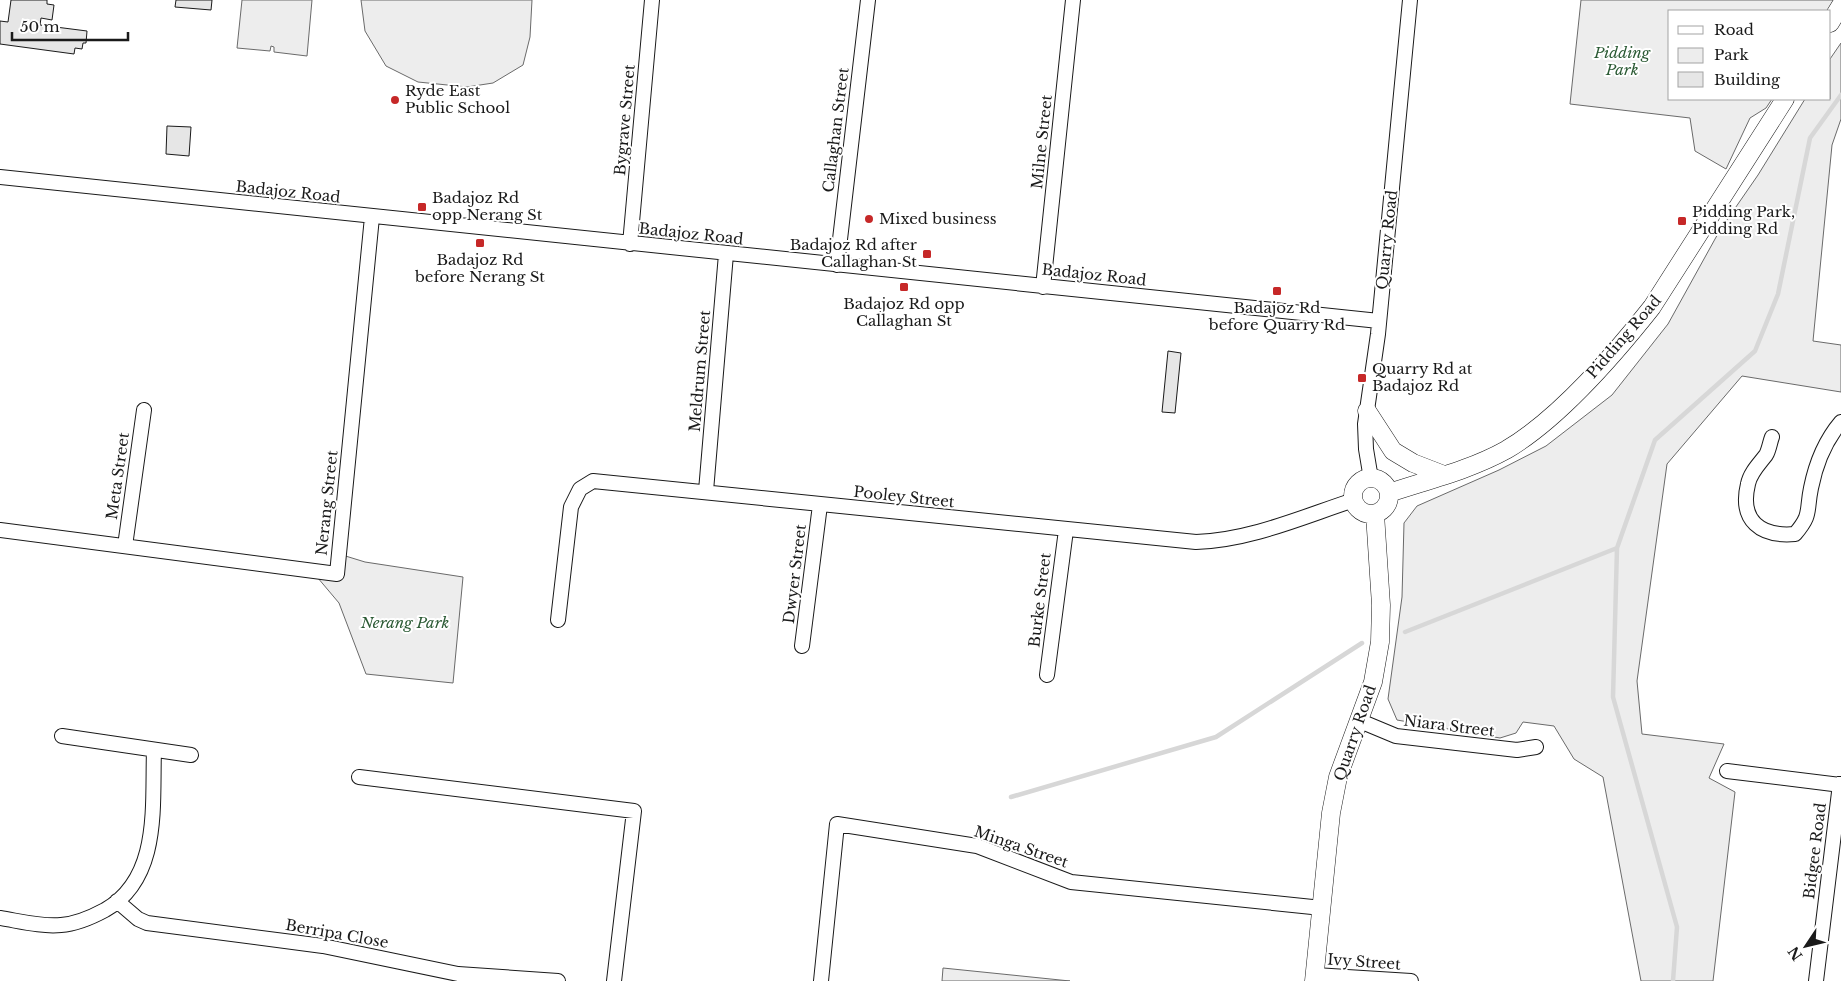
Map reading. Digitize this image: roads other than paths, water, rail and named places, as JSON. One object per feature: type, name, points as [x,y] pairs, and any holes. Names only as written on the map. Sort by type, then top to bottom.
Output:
[{"type":"street","name":"Bygrave Street","points":[[630,244],[652,0]]},
{"type":"street","name":"Callaghan Street","points":[[837,265],[868,0]]},
{"type":"street","name":"Milne Street","points":[[1043,287],[1073,0]]},
{"type":"street","name":"Quarry Road","points":[[1371,478],[1366,443],[1367,411],[1379,321],[1410,0]]},
{"type":"street","points":[[1831,21],[1841,5]]},
{"type":"street","name":"Pidding Road","points":[[1389,493],[1495,456],[1528,435],[1570,398],[1634,330],[1665,288],[1784,100]]},
{"type":"street","name":"Badajoz Road","points":[[0,177],[1379,321]]},
{"type":"street","name":"Nerang Street","points":[[0,530],[337,574],[372,217]]},
{"type":"street","name":"Meldrum Street","points":[[706,491],[726,254]]},
{"type":"street","name":"Meta Street","points":[[125,546],[144,410]]},
{"type":"street","points":[[1367,411],[1393,451],[1413,463],[1444,475]]},
{"type":"street","points":[[1772,437],[1767,453],[1758,464],[1748,484],[1747,507],[1752,520],[1763,531],[1779,535],[1795,534],[1807,520],[1810,489],[1818,460],[1830,435],[1841,422]]},
{"type":"street","points":[[1371,478],[1380,481],[1389,493],[1386,506],[1375,514],[1364,513],[1354,500],[1353,494],[1359,483],[1371,478]]},
{"type":"street","name":"Pooley Street","points":[[558,620],[571,506],[580,490],[593,481],[1196,542],[1223,541],[1245,536],[1354,500]]},
{"type":"street","name":"Dwyer Street","points":[[802,646],[820,505]]},
{"type":"street","name":"Quarry Road","points":[[1314,978],[1331,813],[1338,777],[1373,682],[1380,642],[1381,605],[1375,514]]},
{"type":"street","name":"Burke Street","points":[[1047,675],[1066,530]]},
{"type":"street","name":"Niara Street","points":[[1360,721],[1396,736],[1517,750],[1536,747]]},
{"type":"street","points":[[62,736],[191,755]]},
{"type":"street","points":[[0,918],[61,925],[94,916],[117,901],[131,888],[138,878],[148,848],[152,826],[154,750]]},
{"type":"street","points":[[1727,771],[1840,785]]},
{"type":"street","points":[[359,777],[634,811],[614,981]]},
{"type":"street","name":"Bidgee Road","points":[[1816,981],[1840,785]]},
{"type":"street","name":"Minga Street","points":[[821,981],[837,824],[977,846],[1071,882],[1322,908]]},
{"type":"street","name":"Berripa Close","points":[[117,901],[138,919],[147,923],[323,946],[458,974],[558,981]]},
{"type":"street","name":"Ivy Street","points":[[1314,978],[1411,981]]},
{"type":"waterway","points":[[1673,981],[1677,927],[1613,697],[1617,548],[1655,440],[1755,351],[1778,294],[1810,138],[1841,95]]},
{"type":"waterway","points":[[1405,632],[1617,548]]},
{"type":"waterway","points":[[1011,797],[1216,737],[1362,643]]},
{"type":"place","name":"Ryde East Public School","points":[[395,100]]},
{"type":"place","name":"Badajoz Rd opp Nerang St","points":[[422,207]]},
{"type":"place","name":"Mixed business","points":[[869,219]]},
{"type":"place","name":"Pidding Park, Pidding Rd","points":[[1682,221]]},
{"type":"place","name":"Badajoz Rd before Nerang St","points":[[480,243]]},
{"type":"place","name":"Badajoz Rd after Callaghan St","points":[[927,254]]},
{"type":"place","name":"Badajoz Rd opp Callaghan St","points":[[904,287]]},
{"type":"place","name":"Badajoz Rd before Quarry Rd","points":[[1277,291]]},
{"type":"place","name":"Quarry Rd at Badajoz Rd","points":[[1362,378]]},
{"type":"park label","name":"Pidding Park","points":[[1622,62]]},
{"type":"park label","name":"Nerang Park","points":[[405,623]]}]
